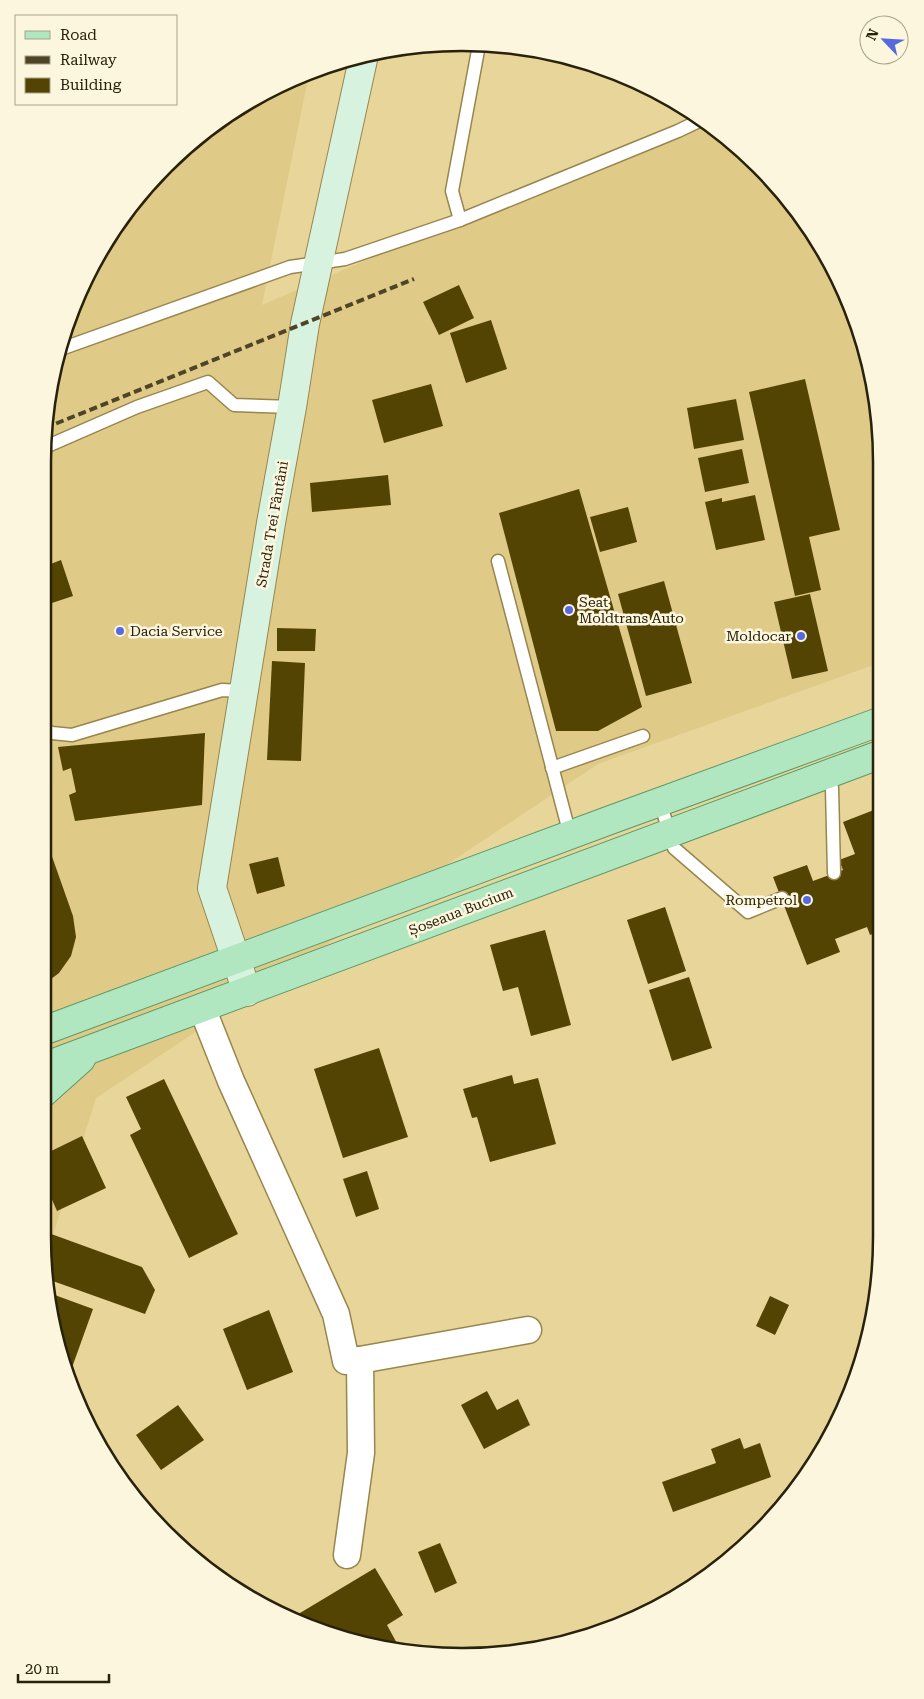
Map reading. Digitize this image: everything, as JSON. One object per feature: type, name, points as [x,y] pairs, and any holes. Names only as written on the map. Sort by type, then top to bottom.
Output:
[{"type":"main road","name":"Strada Trei Fântâni","points":[[248,992],[212,888],[305,324],[362,64]]},
{"type":"main road","points":[[51,1028],[873,724]]},
{"type":"main road","name":"Șoseaua Bucium","points":[[51,1064],[248,992],[873,756]]},
{"type":"main road","points":[[51,1086],[94,1047]]},
{"type":"street","points":[[202,1008],[231,1080],[336,1314],[346,1360],[360,1360],[528,1330]]},
{"type":"street","points":[[348,1555],[361,1453],[360,1360]]},
{"type":"lane","points":[[460,220],[452,191],[479,52]]},
{"type":"lane","points":[[68,346],[290,267],[345,259],[460,220],[694,123]]},
{"type":"lane","points":[[52,444],[137,407],[208,382],[234,406],[292,407]]},
{"type":"lane","points":[[498,561],[570,835]]},
{"type":"lane","points":[[51,733],[72,735],[222,690],[244,690]]},
{"type":"lane","points":[[552,768],[643,736]]},
{"type":"lane","points":[[827,774],[832,788],[834,873]]},
{"type":"lane","points":[[660,802],[674,848],[748,912],[782,898]]},
{"type":"shaded area","points":[[307,82],[262,305],[690,120],[733,153],[771,191],[788,212],[818,257],[851,330],[865,382],[872,435],[873,665],[598,764],[96,1098],[51,1241],[52,435],[59,382],[65,356],[83,305],[106,257],[120,234],[153,191],[191,153],[234,120],[280,94]]},
{"type":"building","points":[[459,285],[474,318],[439,335],[423,302]]},
{"type":"building","points":[[491,320],[507,369],[466,383],[450,333]]},
{"type":"building","points":[[805,379],[840,530],[809,537],[821,590],[795,596],[749,392]]},
{"type":"building","points":[[431,384],[443,426],[384,443],[372,400]]},
{"type":"building","points":[[736,399],[744,440],[694,449],[687,408]]},
{"type":"building","points":[[742,449],[749,483],[705,492],[698,458]]},
{"type":"building","points":[[388,475],[391,505],[312,512],[310,483]]},
{"type":"building","name":"Seat Moldtrans Auto","points":[[579,489],[642,707],[598,731],[556,731],[499,513]]},
{"type":"building","points":[[755,495],[765,540],[716,550],[705,502],[722,498],[722,502]]},
{"type":"building","points":[[628,507],[637,542],[600,552],[590,517]]},
{"type":"building","points":[[61,560],[73,596],[51,603],[51,564]]},
{"type":"building","points":[[664,581],[692,683],[646,696],[618,594]]},
{"type":"building","name":"Moldocar","points":[[810,594],[828,671],[792,679],[774,602]]},
{"type":"building","points":[[277,628],[316,629],[315,651],[277,651]]},
{"type":"building","points":[[272,661],[305,663],[301,761],[267,760]]},
{"type":"building","points":[[205,733],[202,805],[75,821],[69,795],[76,792],[71,768],[63,771],[58,747]]},
{"type":"building","points":[[873,810],[873,934],[870,935],[867,927],[835,939],[840,952],[807,965],[773,877],[807,865],[813,881],[843,870],[839,860],[855,854],[843,822]]},
{"type":"building","points":[[51,854],[73,916],[76,937],[71,956],[59,973],[51,979]]},
{"type":"building","points":[[278,857],[285,886],[257,894],[249,864]]},
{"type":"building","points":[[665,907],[686,971],[648,984],[627,920]]},
{"type":"building","points":[[545,930],[571,1025],[531,1036],[518,987],[503,991],[490,945]]},
{"type":"building","points":[[689,977],[712,1048],[672,1061],[649,990]]},
{"type":"building","points":[[379,1048],[408,1137],[343,1158],[314,1069]]},
{"type":"building","points":[[512,1075],[514,1084],[538,1078],[556,1144],[490,1162],[477,1117],[472,1118],[463,1089]]},
{"type":"building","points":[[164,1079],[238,1234],[189,1258],[130,1135],[141,1129],[126,1097]]},
{"type":"building","points":[[82,1136],[106,1188],[57,1211],[51,1197],[51,1151]]},
{"type":"building","points":[[367,1171],[379,1209],[356,1217],[343,1179]]},
{"type":"building","points":[[51,1234],[142,1267],[155,1290],[145,1314],[54,1281]]},
{"type":"building","points":[[56,1295],[93,1309],[72,1367],[65,1343]]},
{"type":"building","points":[[770,1296],[789,1305],[775,1335],[756,1326]]},
{"type":"building","points":[[269,1310],[293,1372],[247,1390],[223,1329]]},
{"type":"building","points":[[487,1391],[497,1410],[518,1399],[530,1425],[484,1449],[461,1405]]},
{"type":"building","points":[[178,1405],[204,1440],[161,1470],[136,1435]]},
{"type":"building","points":[[740,1438],[744,1449],[760,1443],[771,1477],[673,1512],[662,1482],[716,1463],[711,1449]]},
{"type":"building","points":[[440,1543],[457,1583],[435,1593],[418,1552]]},
{"type":"building","points":[[375,1568],[403,1615],[387,1625],[396,1642],[356,1634],[299,1613]]},
{"type":"railway","points":[[53,425],[414,279]]},
{"type":"place","name":"Seat Moldtrans Auto","points":[[569,610]]},
{"type":"place","name":"Dacia Service","points":[[120,631]]},
{"type":"place","name":"Moldocar","points":[[801,636]]},
{"type":"place","name":"Rompetrol","points":[[807,900]]}]
